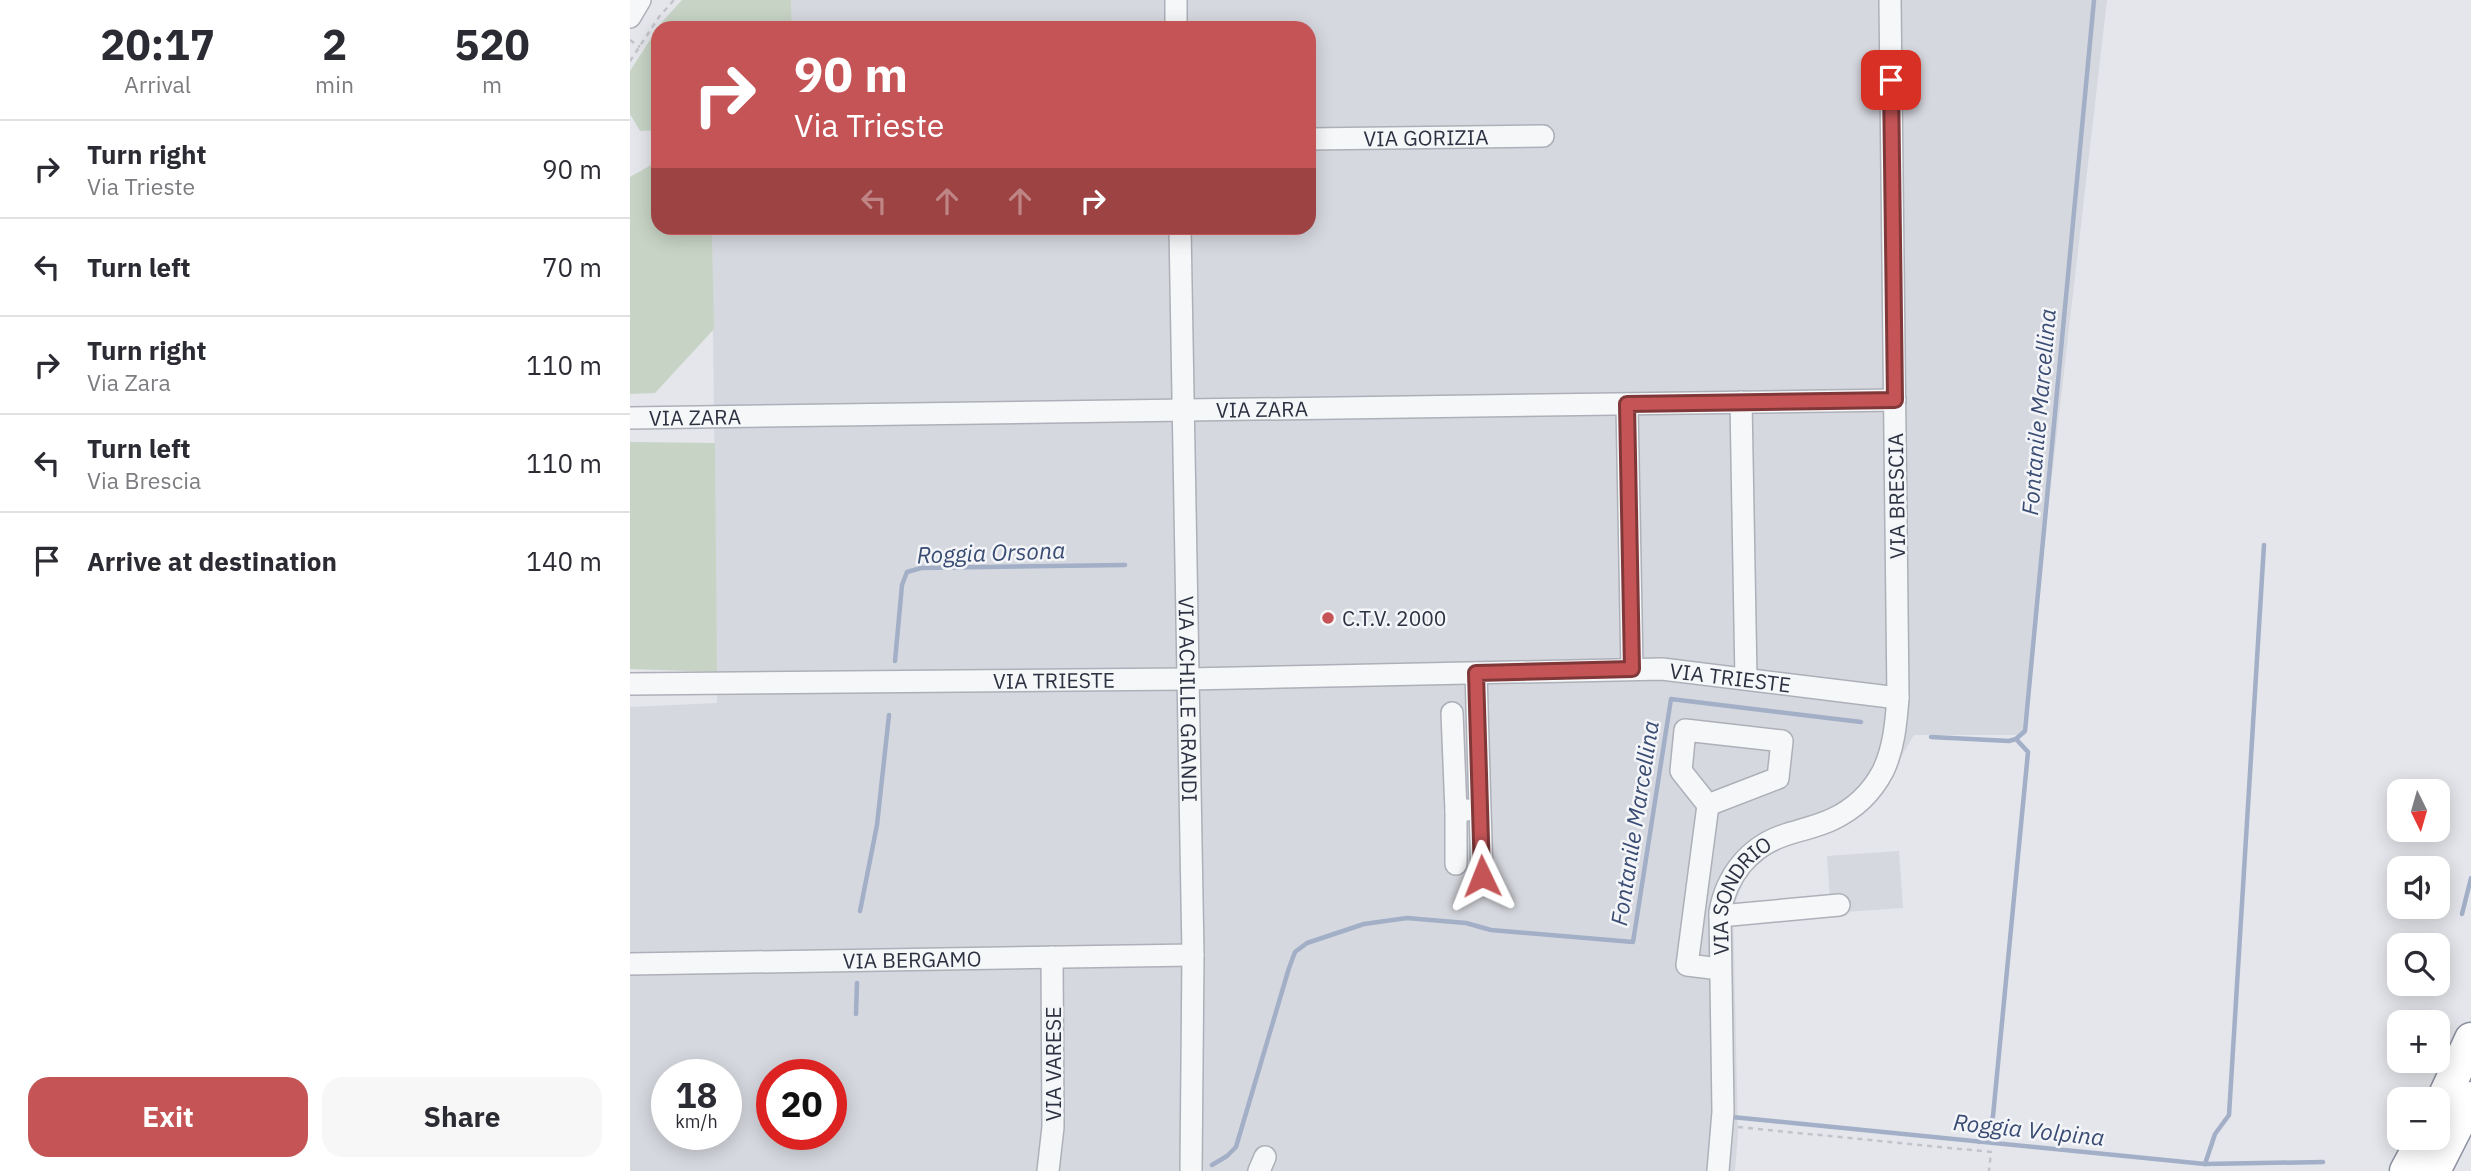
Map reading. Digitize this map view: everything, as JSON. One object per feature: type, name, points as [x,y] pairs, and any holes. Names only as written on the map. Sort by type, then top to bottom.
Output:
[{"type":"highway","points":[[2449,1087],[2471,1039]]},
{"type":"highway","points":[[2434,1171],[2471,1098]]},
{"type":"highway","points":[[2406,1171],[2417,1150]]},
{"type":"street","points":[[630,17],[640,0]]},
{"type":"street","points":[[1176,0],[1176,21]]},
{"type":"street","name":"VIA BRESCIA","points":[[1890,0],[1898,698]]},
{"type":"street","name":"VIA GORIZIA","points":[[1316,139],[1543,136]]},
{"type":"street","name":"VIA ACHILLE GRANDI","points":[[1180,235],[1193,955],[1191,1171]]},
{"type":"street","name":"VIA ZARA","points":[[630,418],[1895,400]]},
{"type":"street","points":[[1741,402],[1746,679]]},
{"type":"street","points":[[1627,404],[1632,669]]},
{"type":"street","name":"VIA TRIESTE","points":[[630,684],[1188,679],[1662,669],[1898,698]]},
{"type":"street","points":[[1476,673],[1482,876]]},
{"type":"street","name":"VIA SONDRIO","points":[[1718,1171],[1722,1126],[1720,916],[1724,896],[1739,867],[1754,851],[1777,838],[1834,819],[1853,807],[1868,792],[1881,775],[1890,755],[1898,698]]},
{"type":"street","points":[[1452,713],[1456,864]]},
{"type":"street","points":[[1708,805],[1778,778],[1782,741],[1685,730],[1681,771],[1708,805],[1687,965],[1720,969]]},
{"type":"street","points":[[1456,811],[1480,809]]},
{"type":"street","points":[[1720,916],[1839,905]]},
{"type":"street","name":"VIA BERGAMO","points":[[630,964],[1193,955]]},
{"type":"street","name":"VIA VARESE","points":[[1048,1171],[1054,1127],[1052,957]]},
{"type":"path","points":[[656,21],[674,0]]},
{"type":"path","points":[[630,61],[651,30]]},
{"type":"path","points":[[630,40],[640,47]]},
{"type":"path","points":[[1722,1126],[1991,1152],[1989,1171]]},
{"type":"shaded area","points":[[791,0],[2107,0],[2022,735],[1914,735],[1875,800],[1773,850],[1746,876],[1733,908],[1738,1134],[1735,1171],[630,1171],[630,707],[717,703],[712,235],[1316,235],[1316,21],[792,21]]},
{"type":"shaded area","points":[[1899,851],[1903,908],[1831,913],[1827,856]]},
{"type":"green space","points":[[682,0],[791,0],[792,21],[663,21]]},
{"type":"green space","points":[[651,38],[651,130],[640,131],[630,114],[630,71]]},
{"type":"green space","points":[[651,165],[651,235],[712,235],[714,329],[655,393],[630,394],[630,177]]},
{"type":"green space","points":[[630,442],[715,443],[717,672],[630,669]]},
{"type":"waterway","name":"Fontanile Marcellina","points":[[1931,737],[2009,741],[2025,731],[2094,0]]},
{"type":"waterway","points":[[2205,1164],[2215,1134],[2229,1115],[2264,545]]},
{"type":"waterway","name":"Roggia Orsona","points":[[895,661],[902,585],[907,572],[921,568],[1125,565]]},
{"type":"waterway","name":"Fontanile Marcellina","points":[[1212,1165],[1236,1147],[1289,968],[1295,952],[1307,943],[1364,924],[1407,918],[1466,923],[1491,930],[1633,942],[1671,699],[1861,722]]},
{"type":"waterway","name":"Roggia Orsona","points":[[860,911],[877,825],[889,715]]},
{"type":"waterway","points":[[1979,1142],[1993,1116],[2028,752],[2016,739]]},
{"type":"waterway","points":[[2462,914],[2471,878]]},
{"type":"waterway","name":"Roggia Orsona","points":[[856,1014],[857,983]]},
{"type":"waterway","name":"Roggia Volpina","points":[[1732,1117],[2205,1164],[2323,1162]]},
{"type":"place","name":"C.T.V. 2000","points":[[1328,618]]},
{"type":"route","points":[[1482,876],[1476,673],[1632,669],[1627,404],[1895,400],[1891,80]]}]
